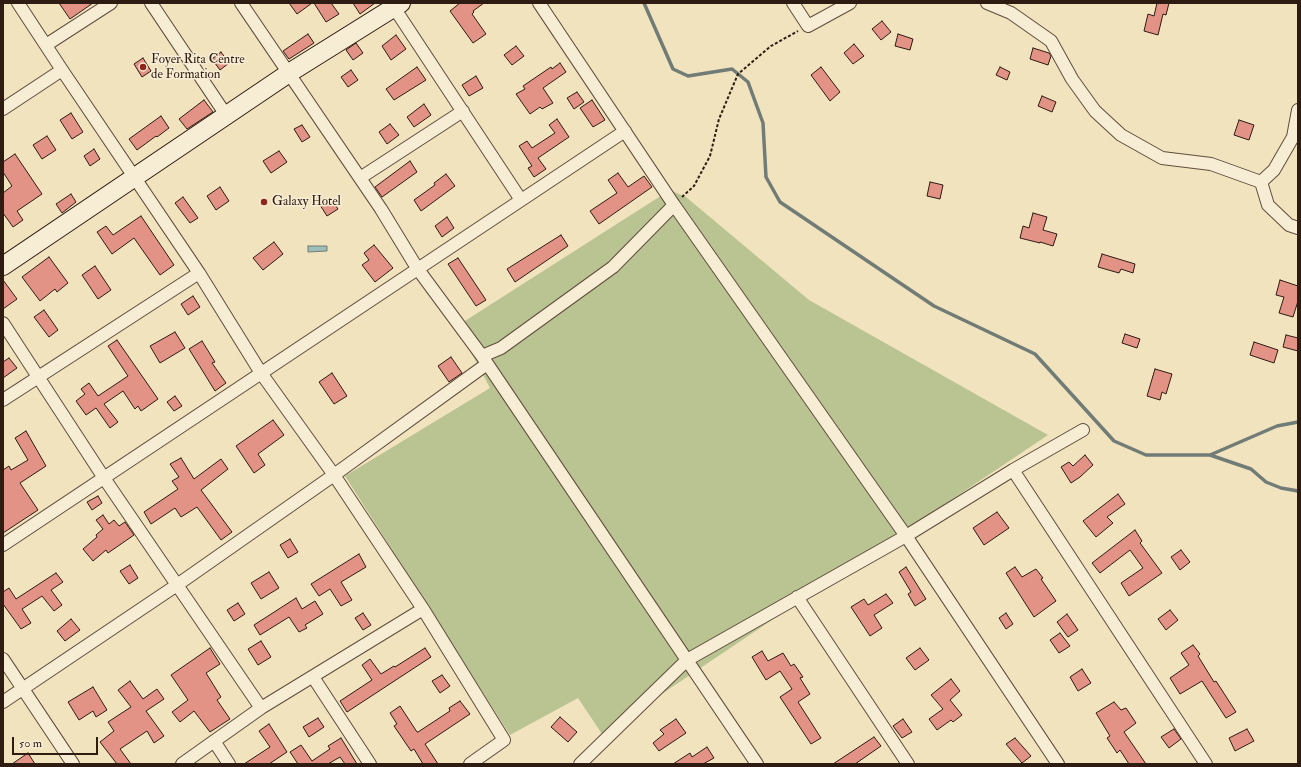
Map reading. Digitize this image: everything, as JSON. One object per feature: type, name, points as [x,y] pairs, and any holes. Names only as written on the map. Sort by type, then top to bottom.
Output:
[{"type":"main road","points":[[3,266],[289,73],[395,4]]},
{"type":"street","points":[[18,3],[199,273],[261,373],[334,476],[423,609],[504,740]]},
{"type":"street","points":[[46,45],[111,3]]},
{"type":"street","points":[[151,3],[226,116]]},
{"type":"street","points":[[241,3],[360,178],[417,268],[484,360],[757,764]]},
{"type":"street","points":[[539,3],[674,204],[906,536],[1058,764]]},
{"type":"street","points":[[793,3],[808,26],[850,3]]},
{"type":"street","points":[[988,3],[1009,8],[1051,41],[1072,79],[1095,111],[1121,135],[1162,158],[1211,164],[1261,182]]},
{"type":"street","points":[[395,4],[521,200]]},
{"type":"street","points":[[3,109],[62,70]]},
{"type":"street","points":[[1261,182],[1274,170],[1293,137],[1298,110]]},
{"type":"street","points":[[360,178],[463,111]]},
{"type":"street","points":[[3,545],[417,268],[625,131]]},
{"type":"street","points":[[1261,182],[1268,205],[1289,225],[1298,228]]},
{"type":"street","points":[[3,702],[177,585],[334,476],[484,360],[613,267],[674,204]]},
{"type":"street","points":[[3,400],[199,273]]},
{"type":"street","points":[[3,322],[104,478],[261,708]]},
{"type":"street","points":[[580,764],[687,660],[906,536],[1013,470],[1083,430]]},
{"type":"street","points":[[1013,470],[1206,764]]},
{"type":"street","points":[[797,597],[908,764]]},
{"type":"street","points":[[182,764],[261,708],[423,609]]},
{"type":"street","points":[[3,659],[73,764]]},
{"type":"street","points":[[312,677],[370,764]]},
{"type":"street","points":[[470,764],[504,740]]},
{"type":"street","points":[[483,764],[504,740]]},
{"type":"street","points":[[214,741],[229,764]]},
{"type":"path","points":[[674,204],[694,186],[710,156],[719,119],[738,74],[771,46],[808,26]]},
{"type":"green space","points":[[670,190],[686,197],[809,300],[1048,435],[602,734],[578,698],[510,735],[345,476],[490,388],[457,326]]},
{"type":"water","points":[[308,246],[327,246],[327,251],[308,252]]},
{"type":"building","points":[[59,3],[93,3],[70,19]]},
{"type":"building","points":[[289,3],[312,3],[297,14]]},
{"type":"building","points":[[314,3],[331,3],[339,14],[326,22]]},
{"type":"building","points":[[353,3],[375,3],[360,14]]},
{"type":"building","points":[[460,3],[484,3],[473,11],[474,12],[472,14],[486,34],[473,43],[450,11]]},
{"type":"building","points":[[1157,3],[1169,3],[1166,15],[1163,14],[1158,35],[1144,31],[1148,14],[1154,16]]},
{"type":"building","points":[[882,21],[891,32],[881,40],[872,29]]},
{"type":"building","points":[[308,34],[314,43],[289,59],[283,51]]},
{"type":"building","points":[[898,34],[913,39],[910,50],[895,46]]},
{"type":"building","points":[[396,35],[406,49],[391,60],[382,46]]},
{"type":"building","points":[[356,43],[363,53],[353,60],[346,50]]},
{"type":"building","points":[[854,44],[864,56],[853,64],[844,53]]},
{"type":"building","points":[[516,46],[524,56],[512,65],[504,55]]},
{"type":"building","points":[[1033,48],[1049,53],[1051,56],[1048,65],[1030,59]]},
{"type":"building","points":[[221,52],[229,63],[220,70],[212,59]]},
{"type":"building","name":"Foyer Rita Centre de Formation","points":[[143,58],[151,71],[142,77],[134,64]]},
{"type":"building","points":[[560,63],[566,72],[543,88],[553,103],[542,109],[540,107],[530,114],[516,94],[525,89],[523,86],[551,67],[552,69]]},
{"type":"building","points":[[417,67],[426,80],[394,100],[386,89]]},
{"type":"building","points":[[821,67],[840,92],[830,101],[811,75]]},
{"type":"building","points":[[1000,67],[1010,72],[1007,80],[996,75]]},
{"type":"building","points":[[351,70],[358,80],[348,87],[341,77]]},
{"type":"building","points":[[476,76],[483,88],[469,96],[462,85]]},
{"type":"building","points":[[577,92],[584,102],[574,109],[567,98]]},
{"type":"building","points":[[1042,96],[1056,102],[1052,112],[1038,106]]},
{"type":"building","points":[[204,100],[213,112],[187,129],[179,119]]},
{"type":"building","points":[[592,100],[605,120],[593,127],[580,108]]},
{"type":"building","points":[[424,104],[431,115],[414,127],[407,117]]},
{"type":"building","points":[[71,113],[83,132],[72,139],[60,120]]},
{"type":"building","points":[[161,116],[169,128],[137,150],[129,139]]},
{"type":"building","points":[[557,119],[569,137],[538,158],[546,169],[534,177],[528,168],[532,166],[519,146],[527,141],[532,148],[555,133],[549,125]]},
{"type":"building","points":[[1239,120],[1254,125],[1249,140],[1234,135]]},
{"type":"building","points":[[390,124],[399,135],[387,144],[379,132]]},
{"type":"building","points":[[302,125],[310,137],[302,142],[294,129]]},
{"type":"building","points":[[47,136],[56,150],[42,159],[33,145]]},
{"type":"building","points":[[94,149],[100,159],[90,166],[84,156]]},
{"type":"building","points":[[279,151],[287,162],[271,173],[263,161]]},
{"type":"building","points":[[15,154],[42,194],[17,211],[23,220],[13,227],[3,213],[3,193],[12,186],[3,172],[3,162]]},
{"type":"building","points":[[410,161],[417,172],[382,197],[375,187]]},
{"type":"building","points":[[618,173],[628,187],[644,176],[652,187],[599,224],[590,211],[617,193],[608,180]]},
{"type":"building","points":[[446,174],[455,186],[421,211],[414,200],[435,185],[434,183]]},
{"type":"building","points":[[930,182],[943,185],[940,199],[927,196]]},
{"type":"building","points":[[220,187],[229,201],[216,210],[207,196]]},
{"type":"building","points":[[71,194],[76,202],[62,213],[56,204]]},
{"type":"building","points":[[183,197],[198,218],[190,223],[175,203]]},
{"type":"building","points":[[330,198],[338,209],[327,216],[320,205]]},
{"type":"building","points":[[1033,213],[1047,217],[1043,230],[1057,234],[1053,246],[1020,238],[1023,226],[1029,228]]},
{"type":"building","points":[[141,216],[174,265],[160,275],[134,238],[112,254],[97,232],[106,226],[113,235]]},
{"type":"building","points":[[447,217],[454,228],[442,237],[435,226]]},
{"type":"building","points":[[561,235],[568,246],[515,282],[507,269]]},
{"type":"building","name":"Galaxy Hotel","points":[[274,242],[283,254],[263,270],[253,258]]},
{"type":"building","points":[[374,245],[393,268],[375,282],[362,265],[369,260],[364,253]]},
{"type":"building","points":[[1102,254],[1135,264],[1133,273],[1121,269],[1119,273],[1098,267]]},
{"type":"building","points":[[49,257],[68,283],[57,292],[55,289],[40,301],[22,277]]},
{"type":"building","points":[[458,258],[486,300],[476,306],[448,264]]},
{"type":"building","points":[[95,266],[111,290],[98,299],[82,275]]},
{"type":"building","points":[[3,280],[17,299],[3,309]]},
{"type":"building","points":[[1280,280],[1298,286],[1298,301],[1293,317],[1279,313],[1284,297],[1276,295]]},
{"type":"building","points":[[193,296],[200,307],[188,315],[181,304]]},
{"type":"building","points":[[44,310],[58,330],[49,337],[34,317]]},
{"type":"building","points":[[175,332],[185,348],[160,363],[150,346]]},
{"type":"building","points":[[1125,334],[1140,339],[1137,348],[1122,343]]},
{"type":"building","points":[[1286,335],[1298,338],[1298,351],[1283,347]]},
{"type":"building","points":[[117,340],[158,399],[141,411],[138,406],[135,409],[123,391],[104,404],[118,422],[110,428],[96,408],[86,415],[76,401],[85,394],[81,389],[89,383],[98,396],[128,376],[108,346]]},
{"type":"building","points":[[202,341],[215,362],[212,363],[226,383],[215,391],[189,349]]},
{"type":"building","points":[[1254,342],[1278,350],[1274,363],[1250,355]]},
{"type":"building","points":[[451,357],[462,373],[449,382],[438,366]]},
{"type":"building","points":[[9,358],[17,368],[3,378],[3,362]]},
{"type":"building","points":[[1155,369],[1172,374],[1166,394],[1162,392],[1160,400],[1147,396]]},
{"type":"building","points":[[332,373],[347,396],[334,404],[319,382]]},
{"type":"building","points":[[175,396],[182,406],[174,411],[167,402]]},
{"type":"building","points":[[273,420],[284,435],[258,454],[265,465],[254,473],[236,446]]},
{"type":"building","points":[[26,431],[46,466],[20,483],[38,510],[3,533],[3,470],[9,466],[11,470],[28,460],[15,438]]},
{"type":"building","points":[[1085,455],[1093,465],[1071,483],[1061,467],[1069,462],[1073,466]]},
{"type":"building","points":[[181,458],[194,479],[221,459],[228,469],[201,490],[232,532],[221,540],[197,507],[181,517],[175,508],[151,524],[144,512],[178,489],[172,481],[179,477],[170,464]]},
{"type":"building","points":[[1118,494],[1125,504],[1107,517],[1113,523],[1096,537],[1083,521]]},
{"type":"building","points":[[98,496],[102,503],[92,510],[87,502]]},
{"type":"building","points":[[997,512],[1009,528],[984,545],[973,528]]},
{"type":"building","points":[[103,515],[109,524],[114,520],[119,526],[125,522],[134,535],[108,553],[106,550],[93,561],[83,549],[97,537],[96,535],[103,529],[96,520]]},
{"type":"building","points":[[1135,530],[1142,541],[1140,543],[1162,573],[1129,596],[1121,583],[1143,568],[1130,550],[1100,573],[1092,563]]},
{"type":"building","points":[[290,539],[298,552],[288,558],[280,545]]},
{"type":"building","points":[[1181,550],[1190,562],[1180,570],[1171,557]]},
{"type":"building","points":[[359,554],[366,567],[341,582],[352,600],[341,606],[330,589],[319,596],[311,584]]},
{"type":"building","points":[[130,565],[138,578],[129,584],[120,571]]},
{"type":"building","points":[[906,567],[926,599],[915,606],[908,594],[911,592],[899,572]]},
{"type":"building","points":[[1015,567],[1022,577],[1036,569],[1056,601],[1034,617],[1006,573]]},
{"type":"building","points":[[269,572],[279,588],[261,599],[251,583]]},
{"type":"building","points":[[56,573],[63,582],[51,590],[62,605],[54,611],[42,596],[22,609],[31,623],[21,629],[3,604],[3,592],[9,588],[16,599]]},
{"type":"building","points":[[886,594],[893,603],[874,615],[882,628],[870,636],[851,607],[864,599],[868,605]]},
{"type":"building","points":[[296,598],[302,609],[315,601],[323,614],[305,625],[307,628],[299,632],[289,617],[260,635],[254,625]]},
{"type":"building","points":[[238,603],[245,614],[234,621],[227,610]]},
{"type":"building","points":[[1170,610],[1178,620],[1166,630],[1158,619]]},
{"type":"building","points":[[363,613],[371,625],[363,630],[355,618]]},
{"type":"building","points":[[1006,613],[1013,624],[1006,629],[999,618]]},
{"type":"building","points":[[1067,614],[1078,630],[1068,637],[1057,622]]},
{"type":"building","points":[[71,619],[80,630],[65,641],[57,631]]},
{"type":"building","points":[[1060,633],[1070,646],[1059,653],[1050,640]]},
{"type":"building","points":[[261,641],[271,657],[258,665],[248,649]]},
{"type":"building","points":[[1193,645],[1200,654],[1198,656],[1214,682],[1216,681],[1236,712],[1226,718],[1202,681],[1180,694],[1170,678],[1189,665],[1181,653]]},
{"type":"building","points":[[210,648],[220,664],[206,673],[221,697],[217,700],[230,719],[210,732],[194,711],[180,722],[172,712],[188,700],[171,675]]},
{"type":"building","points":[[425,648],[431,657],[347,712],[340,701],[372,680],[362,665],[370,659],[381,674]]},
{"type":"building","points":[[920,648],[929,660],[915,670],[906,658]]},
{"type":"building","points":[[762,651],[768,661],[783,653],[791,666],[794,664],[803,677],[800,678],[810,694],[798,702],[821,738],[811,744],[780,697],[792,689],[780,671],[766,680],[752,657]]},
{"type":"building","points":[[1082,669],[1091,683],[1078,691],[1070,677]]},
{"type":"building","points":[[442,675],[450,686],[440,693],[432,681]]},
{"type":"building","points":[[951,679],[960,691],[950,700],[962,715],[953,722],[951,720],[937,730],[929,719],[943,709],[931,695]]},
{"type":"building","points":[[130,681],[143,699],[157,689],[164,699],[146,711],[164,736],[154,743],[147,731],[120,749],[131,764],[117,764],[100,742],[114,731],[108,722],[131,707],[118,690]]},
{"type":"building","points":[[93,687],[107,710],[96,717],[93,711],[79,720],[68,702]]},
{"type":"building","points":[[460,701],[470,714],[425,744],[438,764],[423,764],[414,749],[411,751],[394,726],[397,724],[390,713],[400,706],[418,732],[450,711],[449,708]]},
{"type":"building","points":[[1114,702],[1121,710],[1126,708],[1136,723],[1124,732],[1146,764],[1129,764],[1120,750],[1117,753],[1107,738],[1110,736],[1096,713]]},
{"type":"building","points":[[560,717],[577,732],[568,742],[551,727]]},
{"type":"building","points":[[318,718],[324,727],[309,737],[303,727]]},
{"type":"building","points":[[676,719],[686,733],[659,751],[653,743],[664,734],[660,730]]},
{"type":"building","points":[[903,719],[912,732],[902,738],[893,726]]},
{"type":"building","points":[[269,724],[287,752],[269,764],[244,764],[270,747],[259,731]]},
{"type":"building","points":[[1174,729],[1181,739],[1169,748],[1161,737]]},
{"type":"building","points":[[1247,729],[1254,741],[1235,751],[1229,738]]},
{"type":"building","points":[[874,737],[881,746],[855,764],[833,764]]},
{"type":"building","points":[[341,738],[357,764],[345,764],[340,757],[328,764],[298,764],[290,752],[301,745],[312,761],[330,749],[328,746]]},
{"type":"building","points":[[1015,738],[1031,756],[1022,763],[1006,744]]},
{"type":"building","points":[[707,747],[714,758],[703,764],[673,764],[690,753],[692,757]]},
{"type":"building","points":[[28,753],[35,764],[12,764]]},
{"type":"waterway","points":[[644,3],[673,69],[688,76],[732,69],[748,82],[763,123],[766,177],[780,202],[934,306],[1035,354],[1114,441],[1146,455],[1210,455],[1277,426],[1298,422]]},
{"type":"waterway","points":[[1210,455],[1251,469],[1266,482],[1281,488],[1298,491]]},
{"type":"place","name":"Foyer Rita Centre de Formation","points":[[143,67]]},
{"type":"place","name":"Galaxy Hotel","points":[[264,202]]}]
